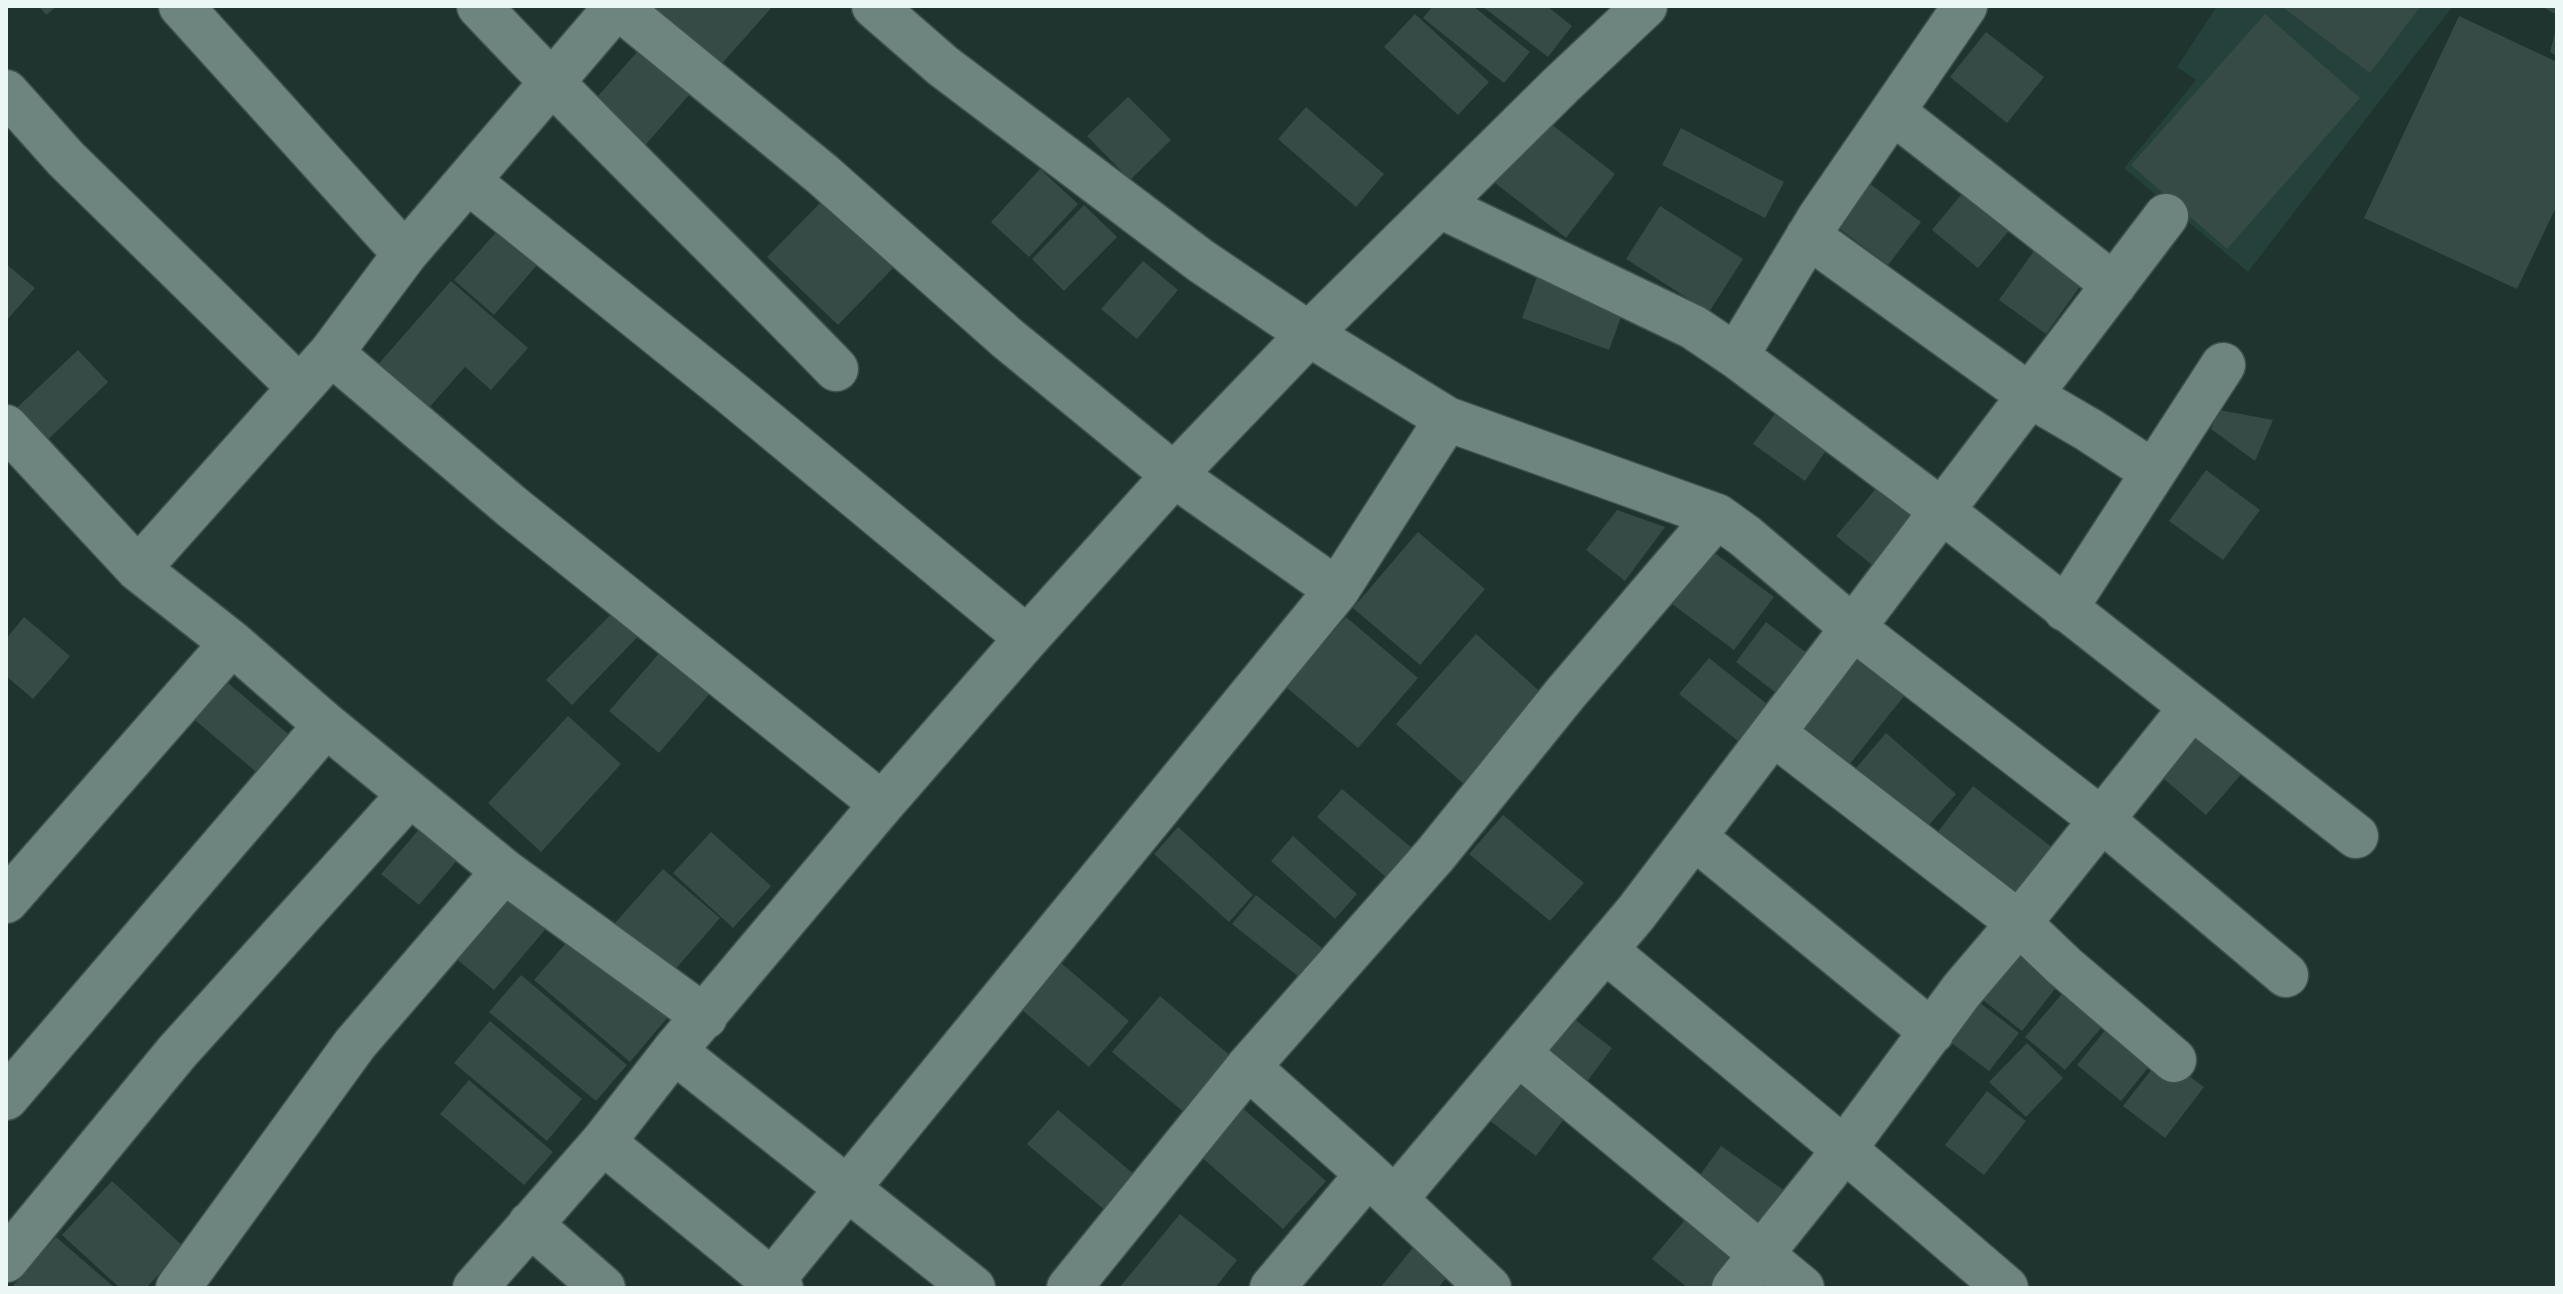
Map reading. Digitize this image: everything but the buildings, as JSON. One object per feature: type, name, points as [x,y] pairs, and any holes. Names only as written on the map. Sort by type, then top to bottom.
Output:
[{"type":"street","points":[[181,6],[405,254]]},
{"type":"street","points":[[479,6],[552,84],[732,261],[836,369]]},
{"type":"street","points":[[138,569],[331,353],[405,254],[617,6],[822,174],[1007,338],[1174,475],[1337,590]]},
{"type":"street","points":[[874,6],[943,66],[1201,261],[1309,334],[1447,419],[1717,516],[1852,627],[2102,820],[2286,975]]},
{"type":"street","points":[[475,1288],[603,1142],[674,1051],[882,804],[1174,475],[1309,334],[1645,6]]},
{"type":"street","points":[[1736,356],[1808,236],[1965,6]]},
{"type":"street","points":[[6,92],[66,159],[299,387]]},
{"type":"street","points":[[1893,112],[2114,285]]},
{"type":"street","points":[[468,181],[741,400],[1027,638]]},
{"type":"street","points":[[1440,206],[1693,327],[1736,356],[1941,510],[2356,836]]},
{"type":"street","points":[[1283,1285],[1518,1053],[1605,950],[2166,216]]},
{"type":"street","points":[[1808,236],[2029,395],[2153,472]]},
{"type":"street","points":[[331,353],[524,516],[882,804]]},
{"type":"street","points":[[2065,609],[2223,365]]},
{"type":"street","points":[[603,1142],[773,1286],[1337,590],[1447,419]]},
{"type":"street","points":[[6,427],[138,569],[232,643],[326,725],[504,871],[705,1017]]},
{"type":"street","points":[[1069,1288],[1248,1067],[1435,855],[1565,694],[1717,516]]},
{"type":"street","points":[[6,901],[232,643]]},
{"type":"street","points":[[1747,1272],[1844,1149],[1962,990],[2191,708]]},
{"type":"street","points":[[6,1098],[326,725]]},
{"type":"street","points":[[1773,733],[2019,923],[2064,966],[2174,1060]]},
{"type":"street","points":[[6,1260],[177,1052],[410,794]]},
{"type":"street","points":[[1694,837],[1932,1032]]},
{"type":"street","points":[[178,1288],[355,1044],[504,871]]},
{"type":"street","points":[[1605,950],[2006,1288]]},
{"type":"street","points":[[674,1051],[973,1288]]},
{"type":"street","points":[[1518,1053],[1747,1272],[1802,1288]]},
{"type":"street","points":[[1248,1067],[1489,1288]]},
{"type":"street","points":[[530,1224],[603,1288]]},
{"type":"shaded area","points":[[2217,6],[2453,6],[2248,272],[2124,168],[2196,80],[2177,67]]}]
